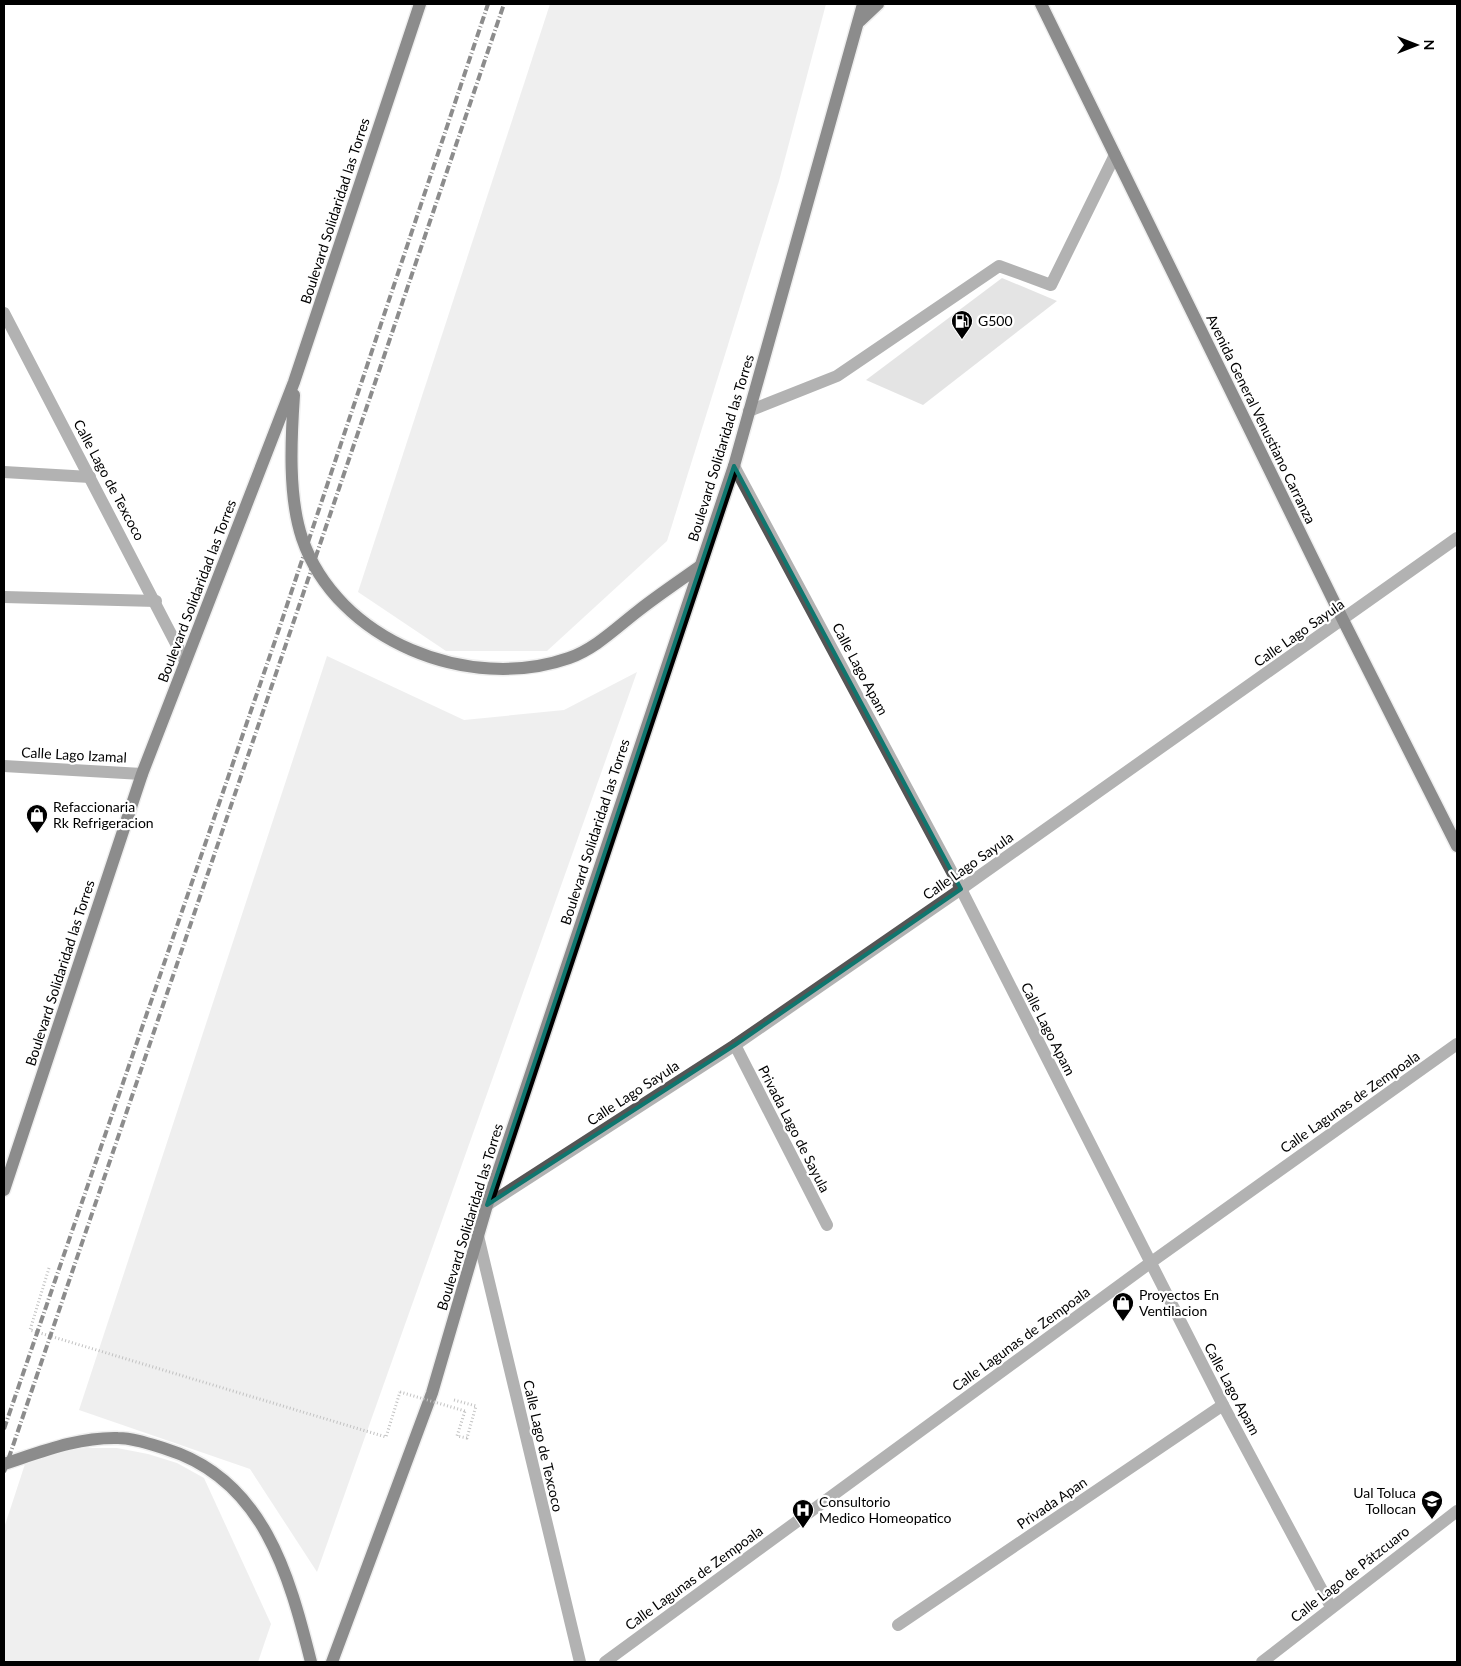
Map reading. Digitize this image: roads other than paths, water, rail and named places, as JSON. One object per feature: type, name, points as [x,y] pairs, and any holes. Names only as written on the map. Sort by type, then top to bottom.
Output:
[{"type":"main road","name":"Boulevard Solidaridad las Torres","points":[[5,1183],[142,774],[294,382],[420,4]]},
{"type":"main road","name":"Boulevard Solidaridad las Torres","points":[[332,1662],[432,1393],[487,1205],[734,466],[864,4]]},
{"type":"main road","points":[[858,23],[878,4]]},
{"type":"main road","name":"Avenida General Venustiano Carranza","points":[[1041,4],[1343,620],[1457,846]]},
{"type":"main road","points":[[294,382],[292,454],[296,505],[302,538],[320,574],[342,602],[362,620],[404,647],[449,664],[506,668],[549,664],[570,658],[593,645],[699,568]]},
{"type":"main road","points":[[4,1464],[57,1446],[118,1438],[148,1443],[179,1453],[208,1468],[232,1485],[252,1510],[282,1564],[294,1594],[311,1662]]},
{"type":"street","points":[[749,411],[837,376],[999,266],[1051,285],[1115,155]]},
{"type":"street","name":"Calle Lago de Texcoco","points":[[4,313],[156,601],[185,661]]},
{"type":"street","name":"Calle Lago Apam","points":[[734,466],[961,889],[1223,1405],[1331,1607]]},
{"type":"street","points":[[4,472],[90,477]]},
{"type":"street","name":"Calle Lago Sayula","points":[[487,1205],[735,1045],[961,889],[1457,538]]},
{"type":"street","points":[[4,597],[156,601]]},
{"type":"street","name":"Calle Lago Izamal","points":[[4,766],[142,774]]},
{"type":"street","name":"Calle Lagunas de Zempoala","points":[[605,1662],[1150,1263],[1457,1044]]},
{"type":"street","name":"Privada Lago de Sayula","points":[[735,1045],[827,1225]]},
{"type":"street","name":"Calle Lago de Texcoco","points":[[478,1236],[580,1662]]},
{"type":"street","name":"Privada Apan","points":[[898,1625],[1223,1405]]},
{"type":"street","name":"Calle Lago de Pátzcuaro","points":[[1262,1662],[1457,1511]]},
{"type":"railway","points":[[4,1429],[276,638],[488,4]]},
{"type":"railway","points":[[4,1472],[504,4]]},
{"type":"place","name":"G500","points":[[962,340]]},
{"type":"place","name":"Refaccionaria Rk Refrigeracion","points":[[37,834]]},
{"type":"place","name":"Proyectos En Ventilacion","points":[[1123,1322]]},
{"type":"place","name":"Ual Toluca Tollocan","points":[[1432,1520]]},
{"type":"place","name":"Consultorio Medico Homeopatico","points":[[803,1529]]}]
